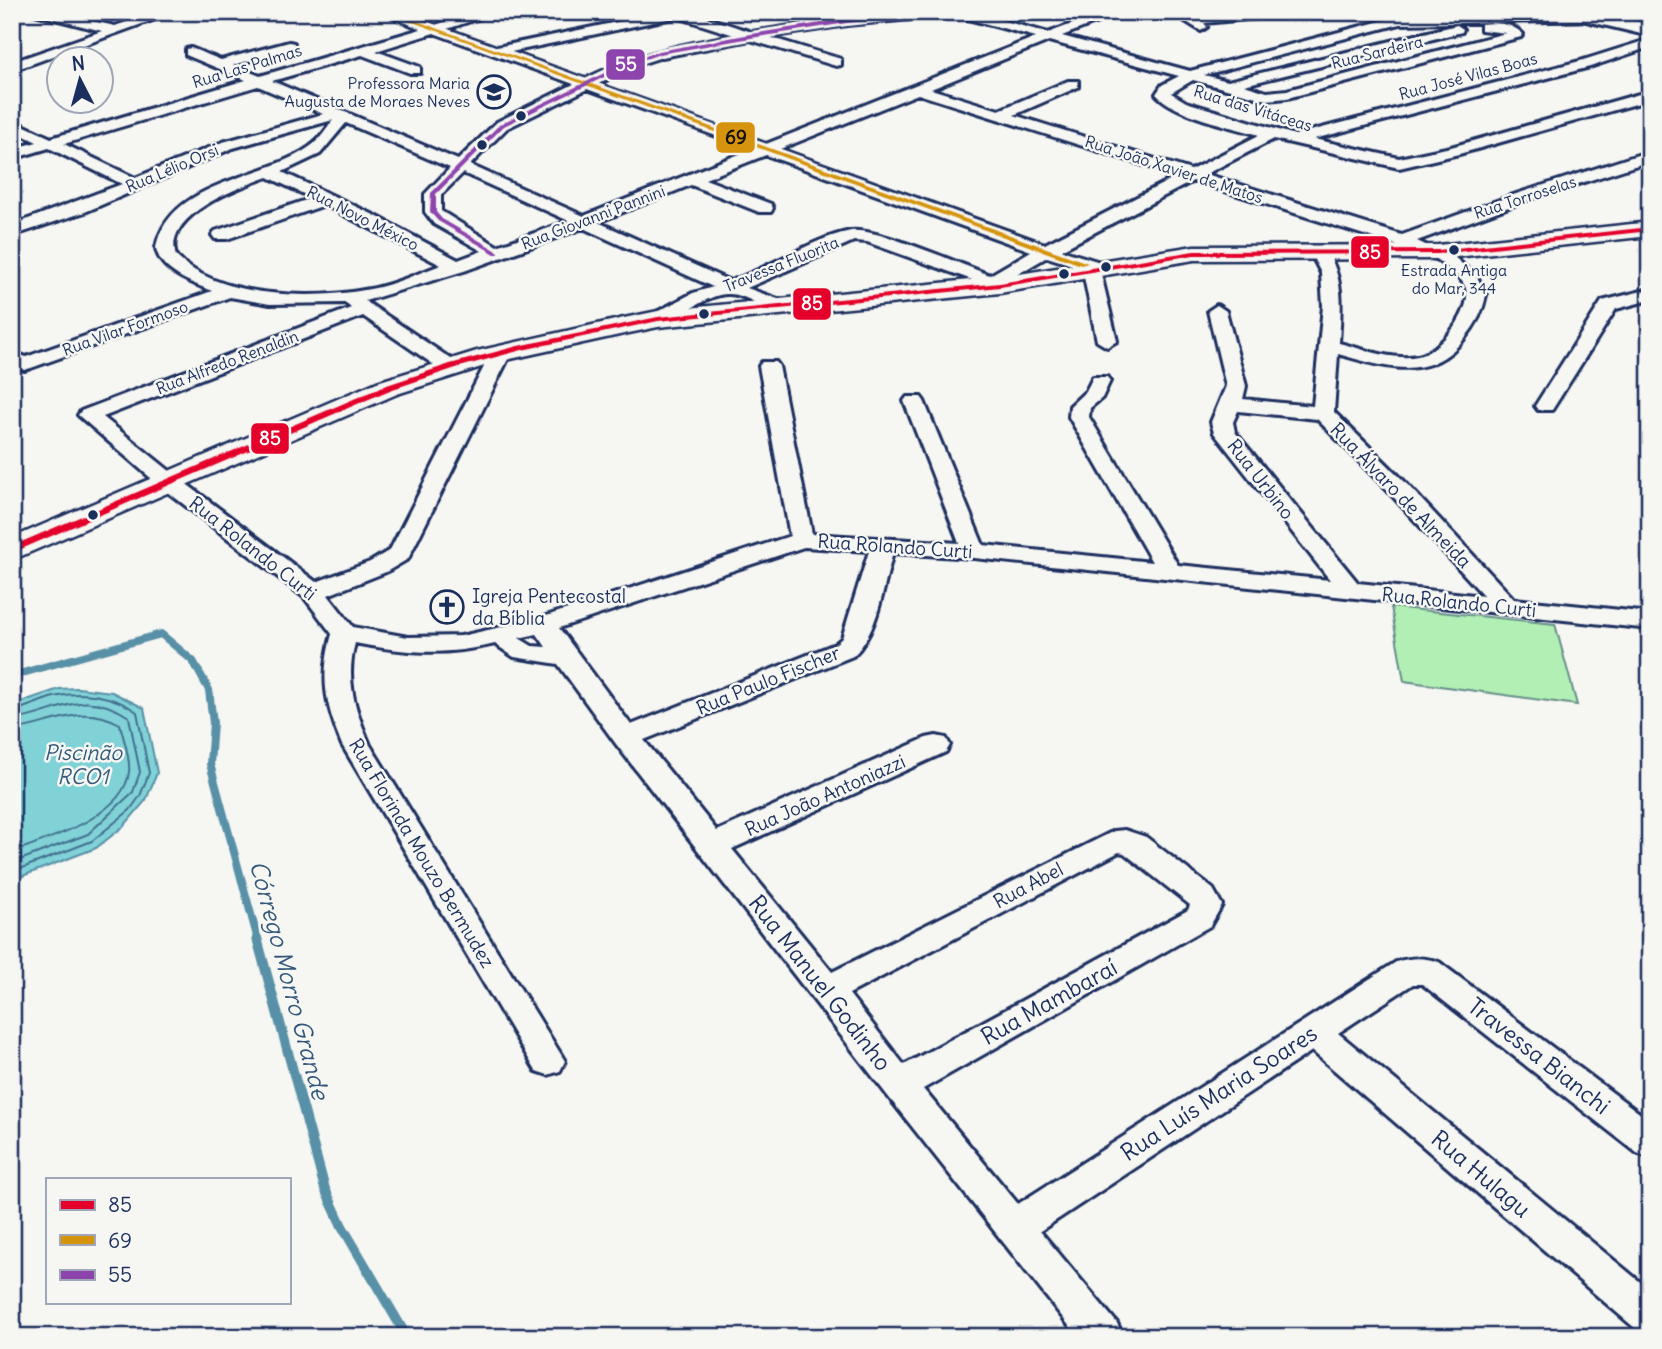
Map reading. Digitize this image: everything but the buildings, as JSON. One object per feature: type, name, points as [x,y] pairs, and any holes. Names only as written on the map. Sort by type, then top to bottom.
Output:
[{"type":"main road","points":[[1572,12],[1599,16],[1650,30]]},
{"type":"main road","points":[[1625,12],[1650,18]]},
{"type":"street","points":[[33,12],[114,30]]},
{"type":"street","points":[[19,65],[169,12]]},
{"type":"street","points":[[387,12],[1098,270]]},
{"type":"street","name":"Rua Las Palmas","points":[[12,154],[492,12]]},
{"type":"street","points":[[652,12],[677,14],[836,62]]},
{"type":"street","points":[[816,12],[852,21],[879,12]]},
{"type":"street","points":[[498,253],[440,220],[433,212],[433,194],[502,125],[584,82],[659,52],[852,21],[950,12]]},
{"type":"street","points":[[957,12],[1225,86],[1472,25]]},
{"type":"street","name":"Rua Giovanni Pannini","points":[[338,117],[317,150],[204,197],[177,221],[164,248],[167,257],[226,292],[357,304],[583,222],[1117,12]]},
{"type":"street","points":[[1201,27],[1191,21],[1281,12]]},
{"type":"street","points":[[496,51],[677,14]]},
{"type":"street","name":"Rua das Vitáceas","points":[[1599,16],[1401,20],[1260,54],[1192,76],[1167,88],[1163,94],[1181,105],[1272,134],[1379,160],[1405,163],[1650,95]]},
{"type":"street","name":"Rua Sardeira","points":[[1225,86],[1267,96],[1287,94],[1516,34],[1509,29],[1415,19]]},
{"type":"street","name":"Rua José Vilas Boas","points":[[1295,140],[1585,64],[1650,43]]},
{"type":"street","points":[[221,64],[289,46]]},
{"type":"street","points":[[362,50],[415,70]]},
{"type":"street","points":[[191,52],[728,287],[785,308]]},
{"type":"street","points":[[19,65],[46,69]]},
{"type":"street","points":[[1000,115],[1073,83]]},
{"type":"street","name":"Rua João Xavier de Matos","points":[[917,89],[1433,252]]},
{"type":"street","name":"Rua Lélio Orsi","points":[[12,231],[79,208],[228,145],[338,117]]},
{"type":"street","points":[[12,124],[134,184]]},
{"type":"street","points":[[997,283],[1014,267],[1272,134]]},
{"type":"street","name":"Rua Torroselas","points":[[1402,241],[1508,202],[1650,156]]},
{"type":"street","name":"Rua Novo México","points":[[267,171],[458,267]]},
{"type":"street","points":[[691,179],[765,208]]},
{"type":"street","points":[[221,235],[326,199]]},
{"type":"street","points":[[12,550],[387,388],[450,367],[658,319],[785,308],[997,283],[1098,270],[1164,256],[1194,253],[1433,252],[1495,248],[1650,229]]},
{"type":"street","name":"Travessa Fluorita","points":[[658,319],[700,297],[752,280],[853,236],[869,237],[997,283]]},
{"type":"street","points":[[1328,346],[1402,362],[1435,358],[1462,330],[1472,314],[1477,296],[1475,287],[1433,252]]},
{"type":"street","name":"Rua Álvaro de Almeida","points":[[1318,253],[1330,273],[1330,420]]},
{"type":"street","points":[[1098,270],[1107,341]]},
{"type":"street","name":"Rua Vilar Formoso","points":[[18,361],[226,292]]},
{"type":"street","points":[[1545,406],[1609,305],[1650,294]]},
{"type":"street","points":[[357,304],[450,367]]},
{"type":"street","name":"Rua Alfredo Renaldin","points":[[88,415],[357,304]]},
{"type":"street","points":[[1217,311],[1236,386],[1227,412]]},
{"type":"street","points":[[313,592],[379,567],[400,554],[500,355]]},
{"type":"street","points":[[769,366],[802,540]]},
{"type":"street","points":[[1100,382],[1099,388],[1078,411],[1085,430],[1170,572]]},
{"type":"street","points":[[914,401],[974,551]]},
{"type":"street","name":"Rua Álvaro de Almeida","points":[[1227,412],[1330,420],[1396,486],[1507,607]]},
{"type":"street","name":"Rua Urbino","points":[[1227,412],[1225,433],[1350,591]]},
{"type":"street","name":"Rua Rolando Curti","points":[[88,415],[168,481],[313,592],[345,633],[408,645],[461,644],[543,625],[802,540],[974,551],[1650,621]]},
{"type":"street","name":"Rua Paulo Fischer","points":[[626,737],[844,650],[853,642],[858,630],[883,545]]},
{"type":"street","name":"Rua Manuel Godinho","points":[[543,625],[626,737],[827,990],[899,1086],[1103,1337]]},
{"type":"street","name":"Rua Florinda Mouzo Bermudez","points":[[345,633],[336,663],[335,683],[341,709],[356,746],[548,1061]]},
{"type":"street","points":[[501,636],[514,649],[531,654],[566,656]]},
{"type":"street","name":"Rua João Antoniazzi","points":[[713,845],[936,745]]},
{"type":"street","name":"Rua Abel","points":[[827,990],[1114,842],[1125,841],[1135,845],[1194,889],[1206,905],[1199,918]]},
{"type":"street","name":"Rua Mambaraí","points":[[899,1086],[1199,918]]},
{"type":"street","name":"Rua Luís Maria Soares","points":[[1014,1227],[1399,974],[1417,970],[1428,971]]},
{"type":"street","name":"Travessa Bianchi","points":[[1428,971],[1650,1142]]},
{"type":"street","name":"Rua Hulagu","points":[[1313,1032],[1650,1315]]},
{"type":"green space","points":[[1391,607],[1555,624],[1577,705],[1404,681]]},
{"type":"water","name":"Piscinão RCO1","points":[[59,689],[112,692],[144,708],[157,773],[146,800],[124,826],[96,848],[12,880],[12,705]]},
{"type":"waterway","name":"Córrego Morro Grande","points":[[12,676],[161,634],[193,661],[209,690],[213,723],[210,764],[258,940]]},
{"type":"waterway","name":"Córrego Morro Grande","points":[[257,938],[325,1189],[342,1226],[407,1337]]},
{"type":"transit line","name":"69","points":[[387,12],[1084,263]]},
{"type":"transit line","name":"55","points":[[497,253],[440,220],[433,212],[433,194],[502,125],[629,63],[659,53],[847,21],[950,12]]},
{"type":"transit line","name":"85","points":[[12,550],[387,388],[487,357],[658,319],[1000,285],[1194,253],[1438,252],[1650,229]]},
{"type":"place","name":"Professora Maria Augusta de Moraes Neves","points":[[494,92]]},
{"type":"place","name":"Estrada Antiga do Mar, 344","points":[[1454,250]]},
{"type":"place","name":"Igreja Pentecostal da Bíblia","points":[[447,607]]}]
